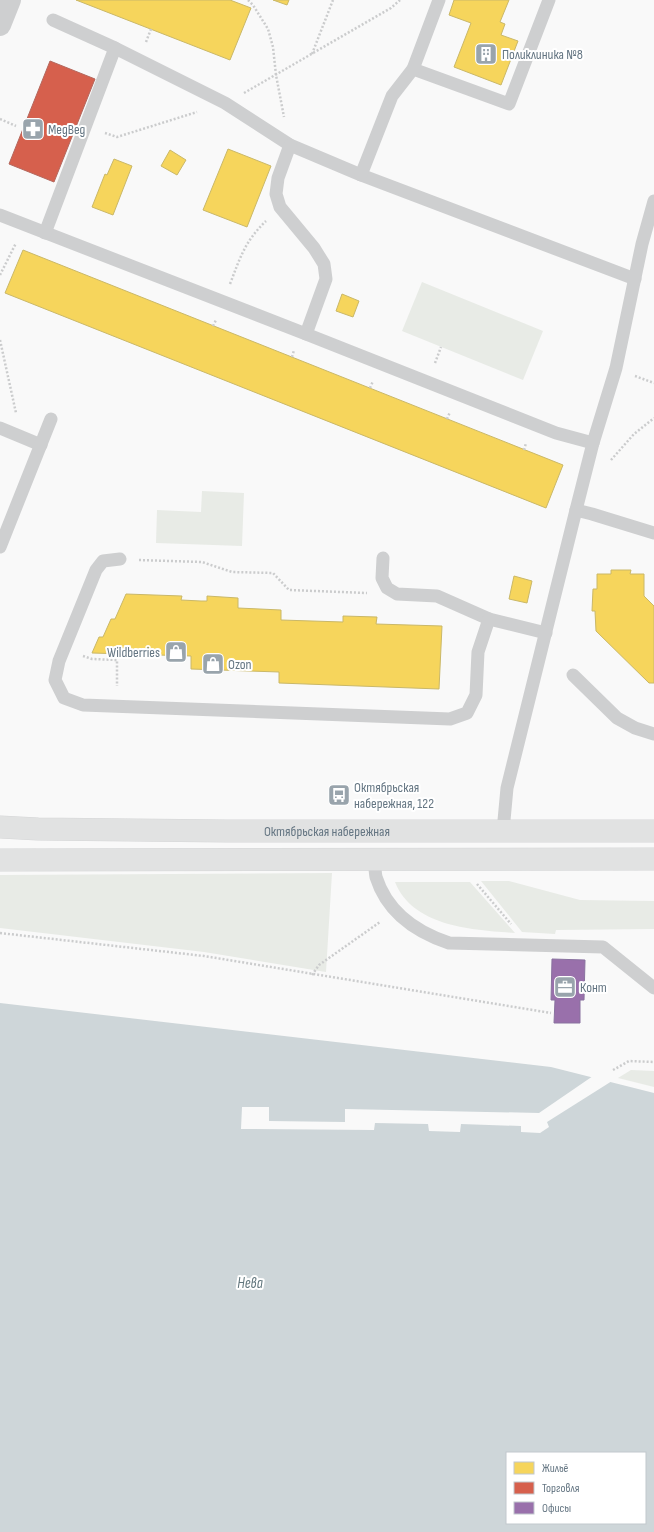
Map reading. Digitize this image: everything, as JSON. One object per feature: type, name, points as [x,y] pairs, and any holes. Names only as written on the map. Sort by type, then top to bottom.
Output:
[{"type":"main road","name":"Октябрьская набережная","points":[[0,827],[38,829],[211,831],[654,831]]},
{"type":"main road","name":"Октябрьская набережная","points":[[0,860],[654,859]]},
{"type":"street","points":[[0,25],[10,0]]},
{"type":"lane","points":[[361,175],[392,96],[413,69],[439,0]]},
{"type":"lane","points":[[413,69],[509,104],[549,0]]},
{"type":"lane","points":[[53,20],[115,48],[225,103],[290,145],[361,175],[635,278]]},
{"type":"lane","points":[[45,232],[115,48]]},
{"type":"lane","points":[[290,145],[278,178],[276,194],[280,207],[314,248],[324,264],[326,279],[306,334]]},
{"type":"lane","points":[[503,831],[507,788],[593,443],[616,368],[635,278],[648,246],[654,201]]},
{"type":"lane","points":[[0,215],[306,334],[556,434],[593,443]]},
{"type":"lane","points":[[0,547],[51,419]]},
{"type":"lane","points":[[0,428],[41,445]]},
{"type":"lane","points":[[576,510],[654,533]]},
{"type":"lane","points":[[383,558],[382,578],[387,588],[397,594],[437,596],[489,619],[546,633]]},
{"type":"lane","points":[[120,559],[103,561],[96,570],[59,661],[55,680],[64,698],[83,706],[450,719],[467,712],[476,695],[478,652],[489,619]]},
{"type":"lane","points":[[572,675],[617,718],[635,728],[654,734]]},
{"type":"lane","points":[[374,859],[376,877],[396,912],[425,934],[449,943],[603,947],[654,988]]},
{"type":"path","points":[[248,0],[253,5],[268,29],[273,47],[276,75],[290,145]]},
{"type":"path","points":[[312,54],[333,0]]},
{"type":"path","points":[[86,125],[117,137],[225,103],[391,8],[400,0]]},
{"type":"path","points":[[147,41],[151,29]]},
{"type":"path","points":[[0,119],[16,126]]},
{"type":"path","points":[[223,302],[244,246],[255,231],[280,207]]},
{"type":"path","points":[[0,275],[26,225]]},
{"type":"path","points":[[0,340],[14,407],[26,438]]},
{"type":"path","points":[[608,463],[634,434],[654,418]]},
{"type":"path","points":[[120,559],[202,562],[232,572],[273,573],[289,590],[368,593],[387,588]]},
{"type":"path","points":[[84,650],[82,656],[92,659],[117,660],[116,707]]},
{"type":"path","points":[[474,880],[513,927]]},
{"type":"path","points":[[312,975],[319,965],[396,912]]},
{"type":"path","points":[[0,933],[204,956],[312,975],[551,1013]]},
{"type":"path","points":[[613,1070],[629,1061],[654,1062]]},
{"type":"shaded area","points":[[422,282],[543,331],[523,380],[402,331]]},
{"type":"shaded area","points":[[202,491],[244,493],[242,546],[156,543],[157,510],[201,512]]},
{"type":"shaded area","points":[[332,873],[326,972],[204,952],[0,928],[0,875]]},
{"type":"shaded area","points":[[481,881],[509,881],[580,900],[654,901],[654,929],[556,930],[555,934],[522,932]]},
{"type":"shaded area","points":[[395,882],[470,882],[515,933],[463,927],[430,917],[415,909],[404,897]]},
{"type":"shaded area","points":[[631,1070],[654,1071],[654,1087],[618,1078]]},
{"type":"water","name":"Нева","points":[[0,1003],[551,1067],[654,1093],[654,1532],[0,1532]]},
{"type":"pier","points":[[593,1076],[612,1081],[547,1122],[549,1127],[540,1133],[521,1132],[521,1126],[461,1124],[460,1132],[429,1131],[428,1124],[375,1123],[374,1130],[241,1129],[242,1107],[269,1107],[269,1121],[345,1122],[345,1109],[539,1113]]},
{"type":"building: Жильё","points":[[76,0],[230,0],[251,8],[230,60]]},
{"type":"building: Жильё","points":[[273,0],[289,0],[287,5]]},
{"type":"building: Жильё","name":"Поликлиника №8","points":[[454,0],[509,0],[500,22],[505,24],[501,35],[518,41],[501,85],[454,67],[471,23],[449,15]]},
{"type":"building: Жильё","points":[[228,149],[271,166],[247,227],[203,210]]},
{"type":"building: Жильё","points":[[170,150],[186,160],[177,175],[161,166]]},
{"type":"building: Жильё","points":[[114,159],[132,166],[113,215],[92,207],[105,174],[107,175]]},
{"type":"building: Жильё","points":[[23,250],[563,465],[546,508],[5,293]]},
{"type":"building: Жильё","points":[[342,294],[359,301],[353,317],[336,311]]},
{"type":"building: Жильё","points":[[611,570],[631,570],[630,574],[644,574],[644,596],[654,606],[654,683],[649,683],[596,631],[595,611],[592,611],[593,589],[597,589],[597,574],[611,574]]},
{"type":"building: Жильё","points":[[514,576],[532,581],[527,603],[509,599]]},
{"type":"building: Жильё","points":[[126,594],[182,596],[181,600],[201,601],[207,601],[207,596],[238,598],[238,608],[281,610],[281,620],[343,622],[343,616],[377,617],[376,624],[442,626],[439,689],[279,683],[279,672],[191,669],[191,656],[92,653],[99,637],[103,637],[111,619],[115,619]]},
{"type":"building: Торговля","points":[[50,61],[95,79],[54,182],[9,164]]},
{"type":"building: Офисы","points":[[552,959],[585,960],[584,1000],[580,1000],[580,1023],[554,1023],[555,1000],[551,1000]]},
{"type":"place","name":"Поликлиника №8","points":[[486,54]]},
{"type":"place","name":"МедВед","points":[[33,129]]},
{"type":"place","name":"Wildberries","points":[[176,652]]},
{"type":"place","name":"Ozon","points":[[213,664]]},
{"type":"place","name":"Октябрьская набережная, 122","points":[[339,795]]},
{"type":"place","name":"Конт","points":[[565,987]]}]
